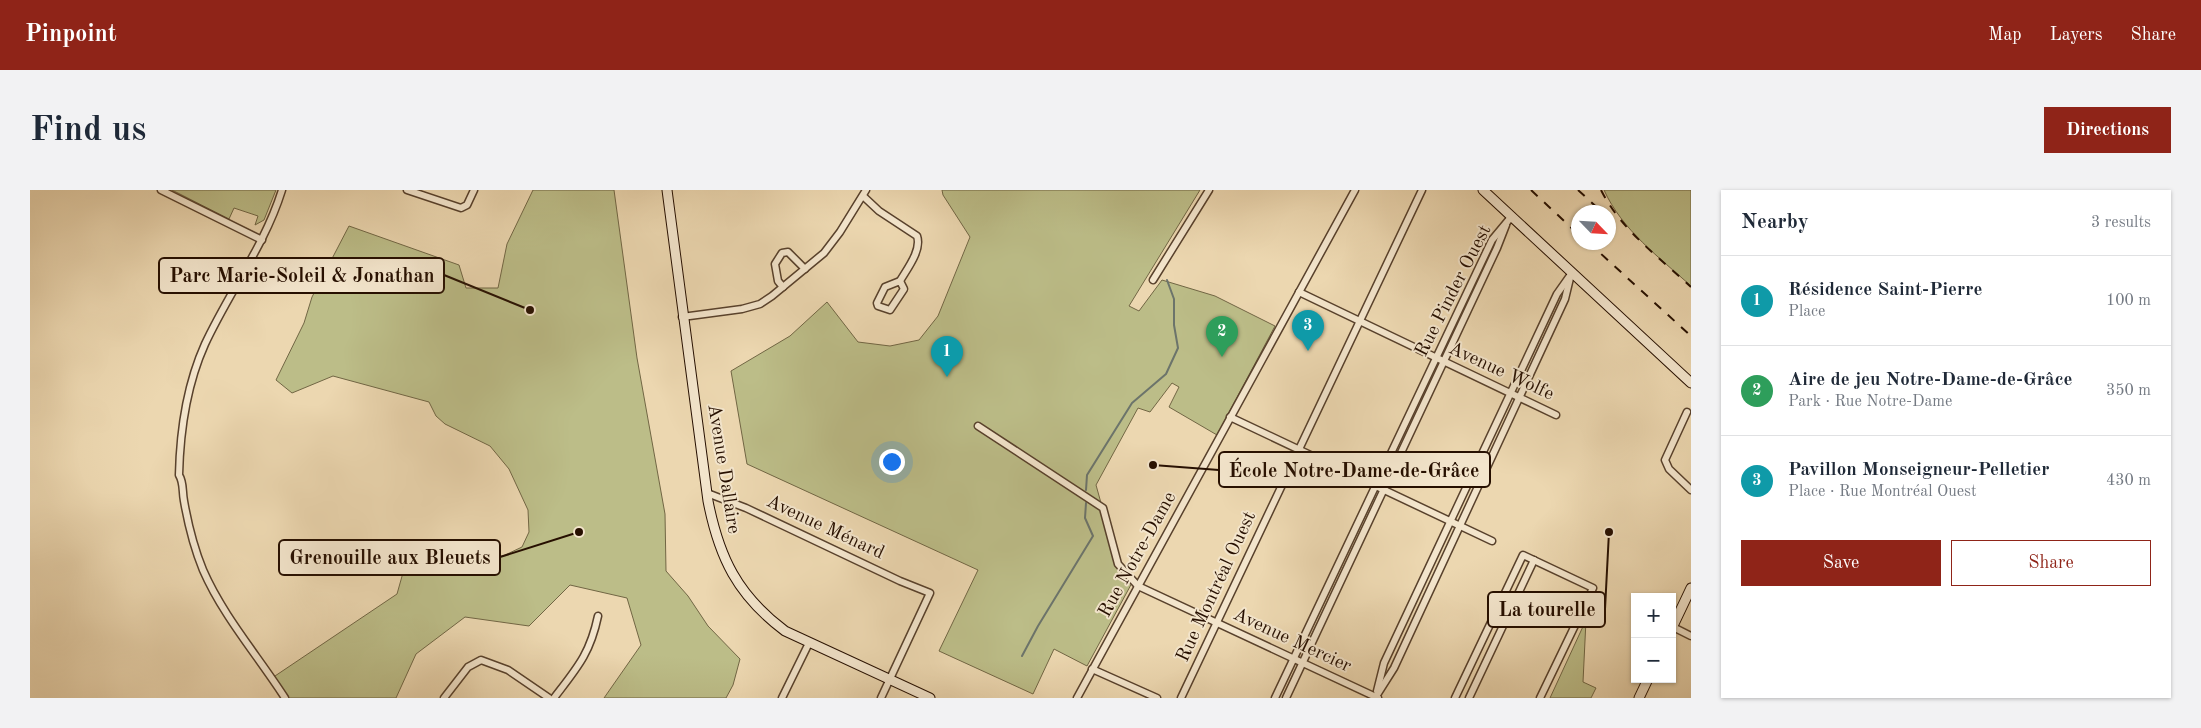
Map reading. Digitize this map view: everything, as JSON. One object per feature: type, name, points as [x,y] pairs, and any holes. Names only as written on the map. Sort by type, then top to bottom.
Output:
[{"type":"street","points":[[161,190],[262,240]]},
{"type":"street","points":[[282,190],[262,240],[215,324],[200,358],[185,414],[179,475],[182,481],[183,497],[191,534],[203,570],[225,609],[285,698]]},
{"type":"street","points":[[407,190],[461,208],[467,205],[474,190]]},
{"type":"street","name":"Avenue Dallaire","points":[[667,190],[682,317],[707,493],[715,534],[726,564],[738,584],[772,621],[785,631],[930,698]]},
{"type":"street","points":[[1153,280],[1209,190]]},
{"type":"street","name":"Rue Notre-Dame","points":[[1077,698],[1355,190]]},
{"type":"street","name":"Rue Montréal Ouest","points":[[1181,698],[1422,190]]},
{"type":"street","points":[[1483,190],[1571,274],[1691,383]]},
{"type":"street","points":[[682,317],[760,304],[824,253],[865,193],[879,211],[917,236],[919,240],[918,248],[900,282]]},
{"type":"street","name":"Rue Pinder Ouest","points":[[1275,698],[1492,240],[1512,216]]},
{"type":"street","name":"Rue Pinder Ouest","points":[[1286,698],[1512,216]]},
{"type":"street","points":[[783,287],[778,282],[775,264],[782,253],[788,252],[805,269]]},
{"type":"street","points":[[1376,698],[1384,664],[1557,294],[1571,274]]},
{"type":"street","points":[[1376,698],[1394,668],[1565,299],[1571,274]]},
{"type":"street","points":[[900,282],[904,289],[890,310],[878,306],[877,303],[885,287],[890,283],[900,282]]},
{"type":"street","name":"Avenue Wolfe","points":[[1299,292],[1556,415]]},
{"type":"street","points":[[1687,412],[1665,460],[1669,469],[1691,490]]},
{"type":"street","points":[[1230,417],[1492,541]]},
{"type":"street","points":[[978,426],[1103,508],[1118,564],[1138,586]]},
{"type":"street","name":"Avenue Ménard","points":[[707,493],[746,508],[924,592],[930,592],[889,680]]},
{"type":"street","points":[[1455,698],[1523,555],[1593,588],[1540,698]]},
{"type":"street","points":[[1469,698],[1534,560]]},
{"type":"street","name":"Avenue Mercier","points":[[1138,586],[1376,698]]},
{"type":"street","points":[[1676,620],[1691,588]]},
{"type":"street","points":[[554,698],[588,652],[598,616]]},
{"type":"street","points":[[1676,630],[1691,636]]},
{"type":"street","points":[[782,698],[809,643]]},
{"type":"street","points":[[444,698],[468,667],[481,660],[508,670],[549,698]]},
{"type":"street","points":[[1092,669],[1157,698]]},
{"type":"street","points":[[881,698],[889,680]]},
{"type":"street","points":[[1639,698],[1646,683]]},
{"type":"green space","points":[[172,190],[276,190],[264,220],[255,225],[258,216],[234,208],[229,219]]},
{"type":"green space","points":[[533,190],[614,190],[637,358],[665,514],[666,571],[688,596],[708,626],[740,659],[733,685],[726,698],[604,698],[641,645],[627,598],[570,585],[529,626],[465,617],[416,654],[396,698],[285,698],[272,678],[397,594],[406,562],[425,558],[434,561],[452,558],[472,559],[503,556],[522,547],[529,532],[528,510],[509,469],[490,446],[445,424],[436,416],[429,402],[333,376],[292,393],[276,380],[304,323],[312,297],[349,226],[459,265],[466,288],[498,288],[507,244]]},
{"type":"green space","points":[[942,190],[1200,190],[1129,306],[1139,311],[1162,280],[1215,296],[1275,326],[1217,435],[1169,407],[1179,387],[1172,383],[1150,412],[1138,408],[1096,485],[1118,564],[1133,581],[1087,666],[1054,649],[1033,694],[939,651],[978,570],[747,464],[731,371],[790,336],[827,302],[858,342],[890,346],[919,340],[938,316],[970,237],[943,195]]},
{"type":"green space","points":[[1604,190],[1691,190],[1691,286],[1642,242],[1621,218],[1616,210],[1616,205],[1612,204]]},
{"type":"green space","points":[[1586,620],[1583,682],[1596,688],[1591,698],[1550,698]]},
{"type":"waterway","points":[[1086,490],[1087,475],[1132,403],[1166,374],[1178,348],[1174,325],[1174,299],[1167,280]]},
{"type":"waterway","points":[[1022,656],[1038,626],[1093,536],[1085,518],[1086,503]]},
{"type":"railway","points":[[1531,190],[1571,227]]},
{"type":"railway","points":[[1578,190],[1594,205]]},
{"type":"railway","points":[[1601,190],[1619,218],[1630,230],[1691,287]]},
{"type":"railway","points":[[1616,226],[1621,231]]},
{"type":"railway","points":[[1597,250],[1691,336]]},
{"type":"place","name":"Parc Marie-Soleil & Jonathan","points":[[530,310]]},
{"type":"place","name":"Pavillon Monseigneur-Pelletier","points":[[1308,351]]},
{"type":"place","name":"Aire de jeu Notre-Dame-de-Grâce","points":[[1222,357]]},
{"type":"place","name":"Résidence Saint-Pierre","points":[[947,377]]},
{"type":"place","name":"École Notre-Dame-de-Grâce","points":[[1153,465]]},
{"type":"place","name":"Grenouille aux Bleuets","points":[[579,532]]},
{"type":"place","name":"La tourelle","points":[[1609,532]]}]
